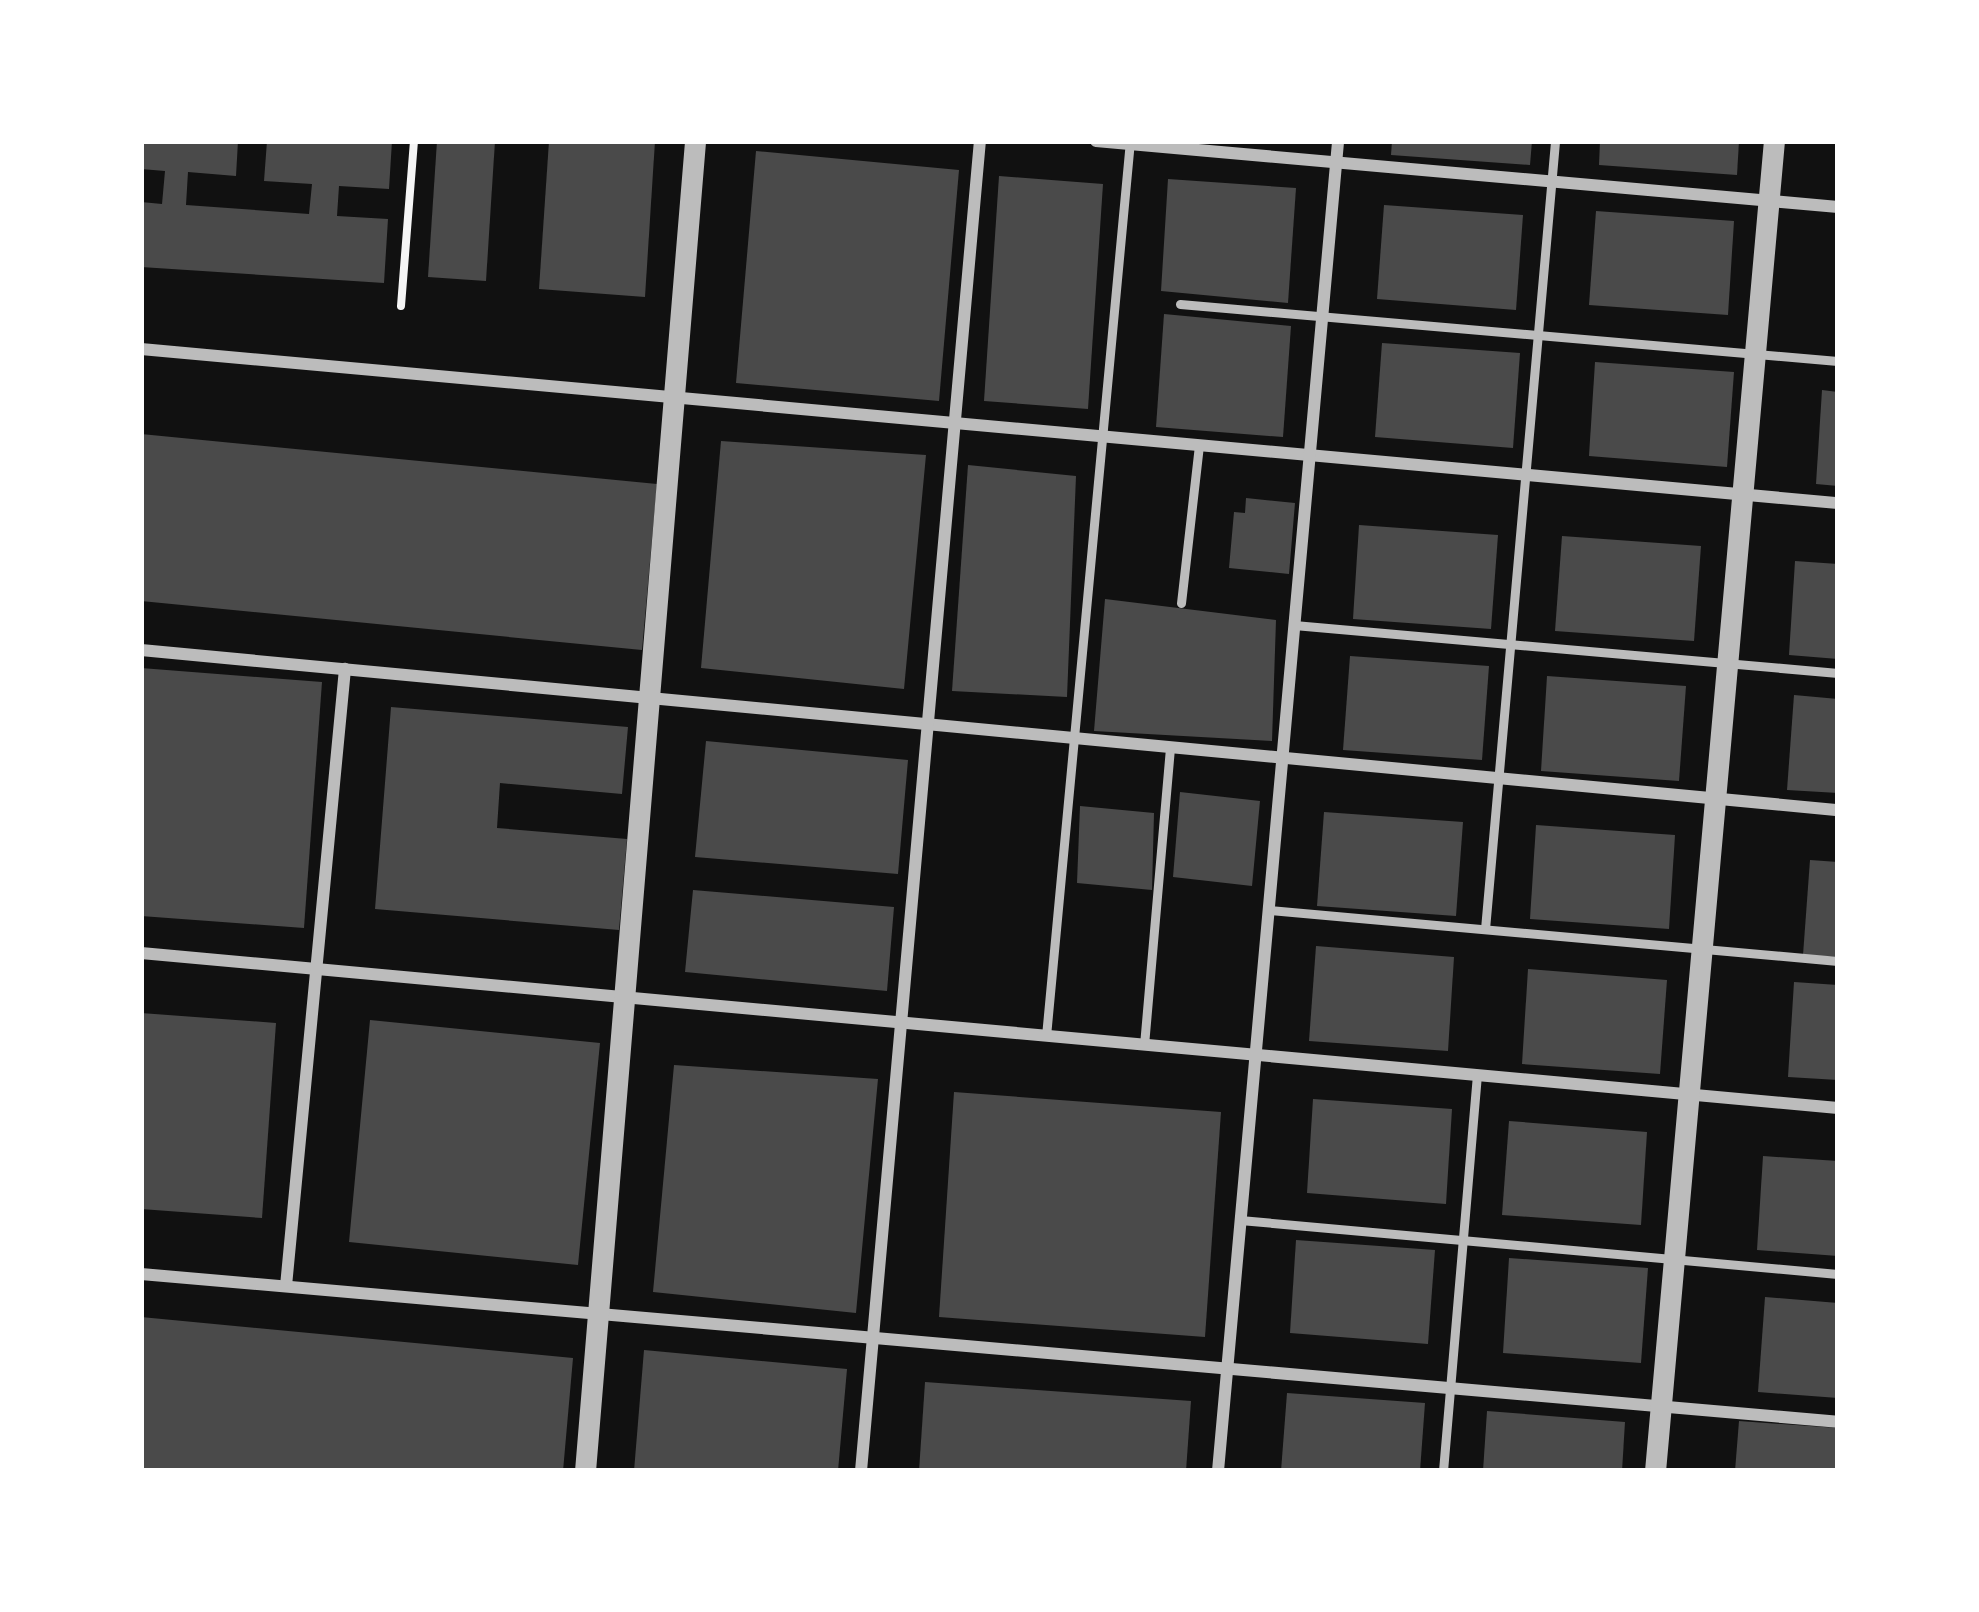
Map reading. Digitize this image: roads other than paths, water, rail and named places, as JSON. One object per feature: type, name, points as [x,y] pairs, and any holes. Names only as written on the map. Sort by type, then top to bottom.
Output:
[{"type":"street","points":[[585,1471],[695,141]]},
{"type":"street","points":[[861,1471],[980,141]]},
{"type":"street","points":[[1096,141],[1236,147],[1336,163],[1838,208]]},
{"type":"street","points":[[1218,1471],[1337,141]]},
{"type":"street","points":[[1654,1471],[1774,141]]},
{"type":"street","points":[[141,349],[1838,503]]},
{"type":"street","points":[[141,650],[1838,810]]},
{"type":"street","points":[[286,1286],[345,669]]},
{"type":"street","points":[[141,953],[1838,1108]]},
{"type":"street","points":[[141,1274],[1838,1422]]},
{"type":"lane","points":[[1485,929],[1555,141]]},
{"type":"lane","points":[[1046,1036],[1129,142]]},
{"type":"lane","points":[[1180,304],[1838,361]]},
{"type":"lane","points":[[1181,603],[1199,445]]},
{"type":"lane","points":[[1294,625],[1838,673]]},
{"type":"lane","points":[[1144,1045],[1170,747]]},
{"type":"lane","points":[[1269,910],[1838,961]]},
{"type":"lane","points":[[1443,1471],[1477,1075]]},
{"type":"lane","points":[[1240,1220],[1838,1274]]}]
